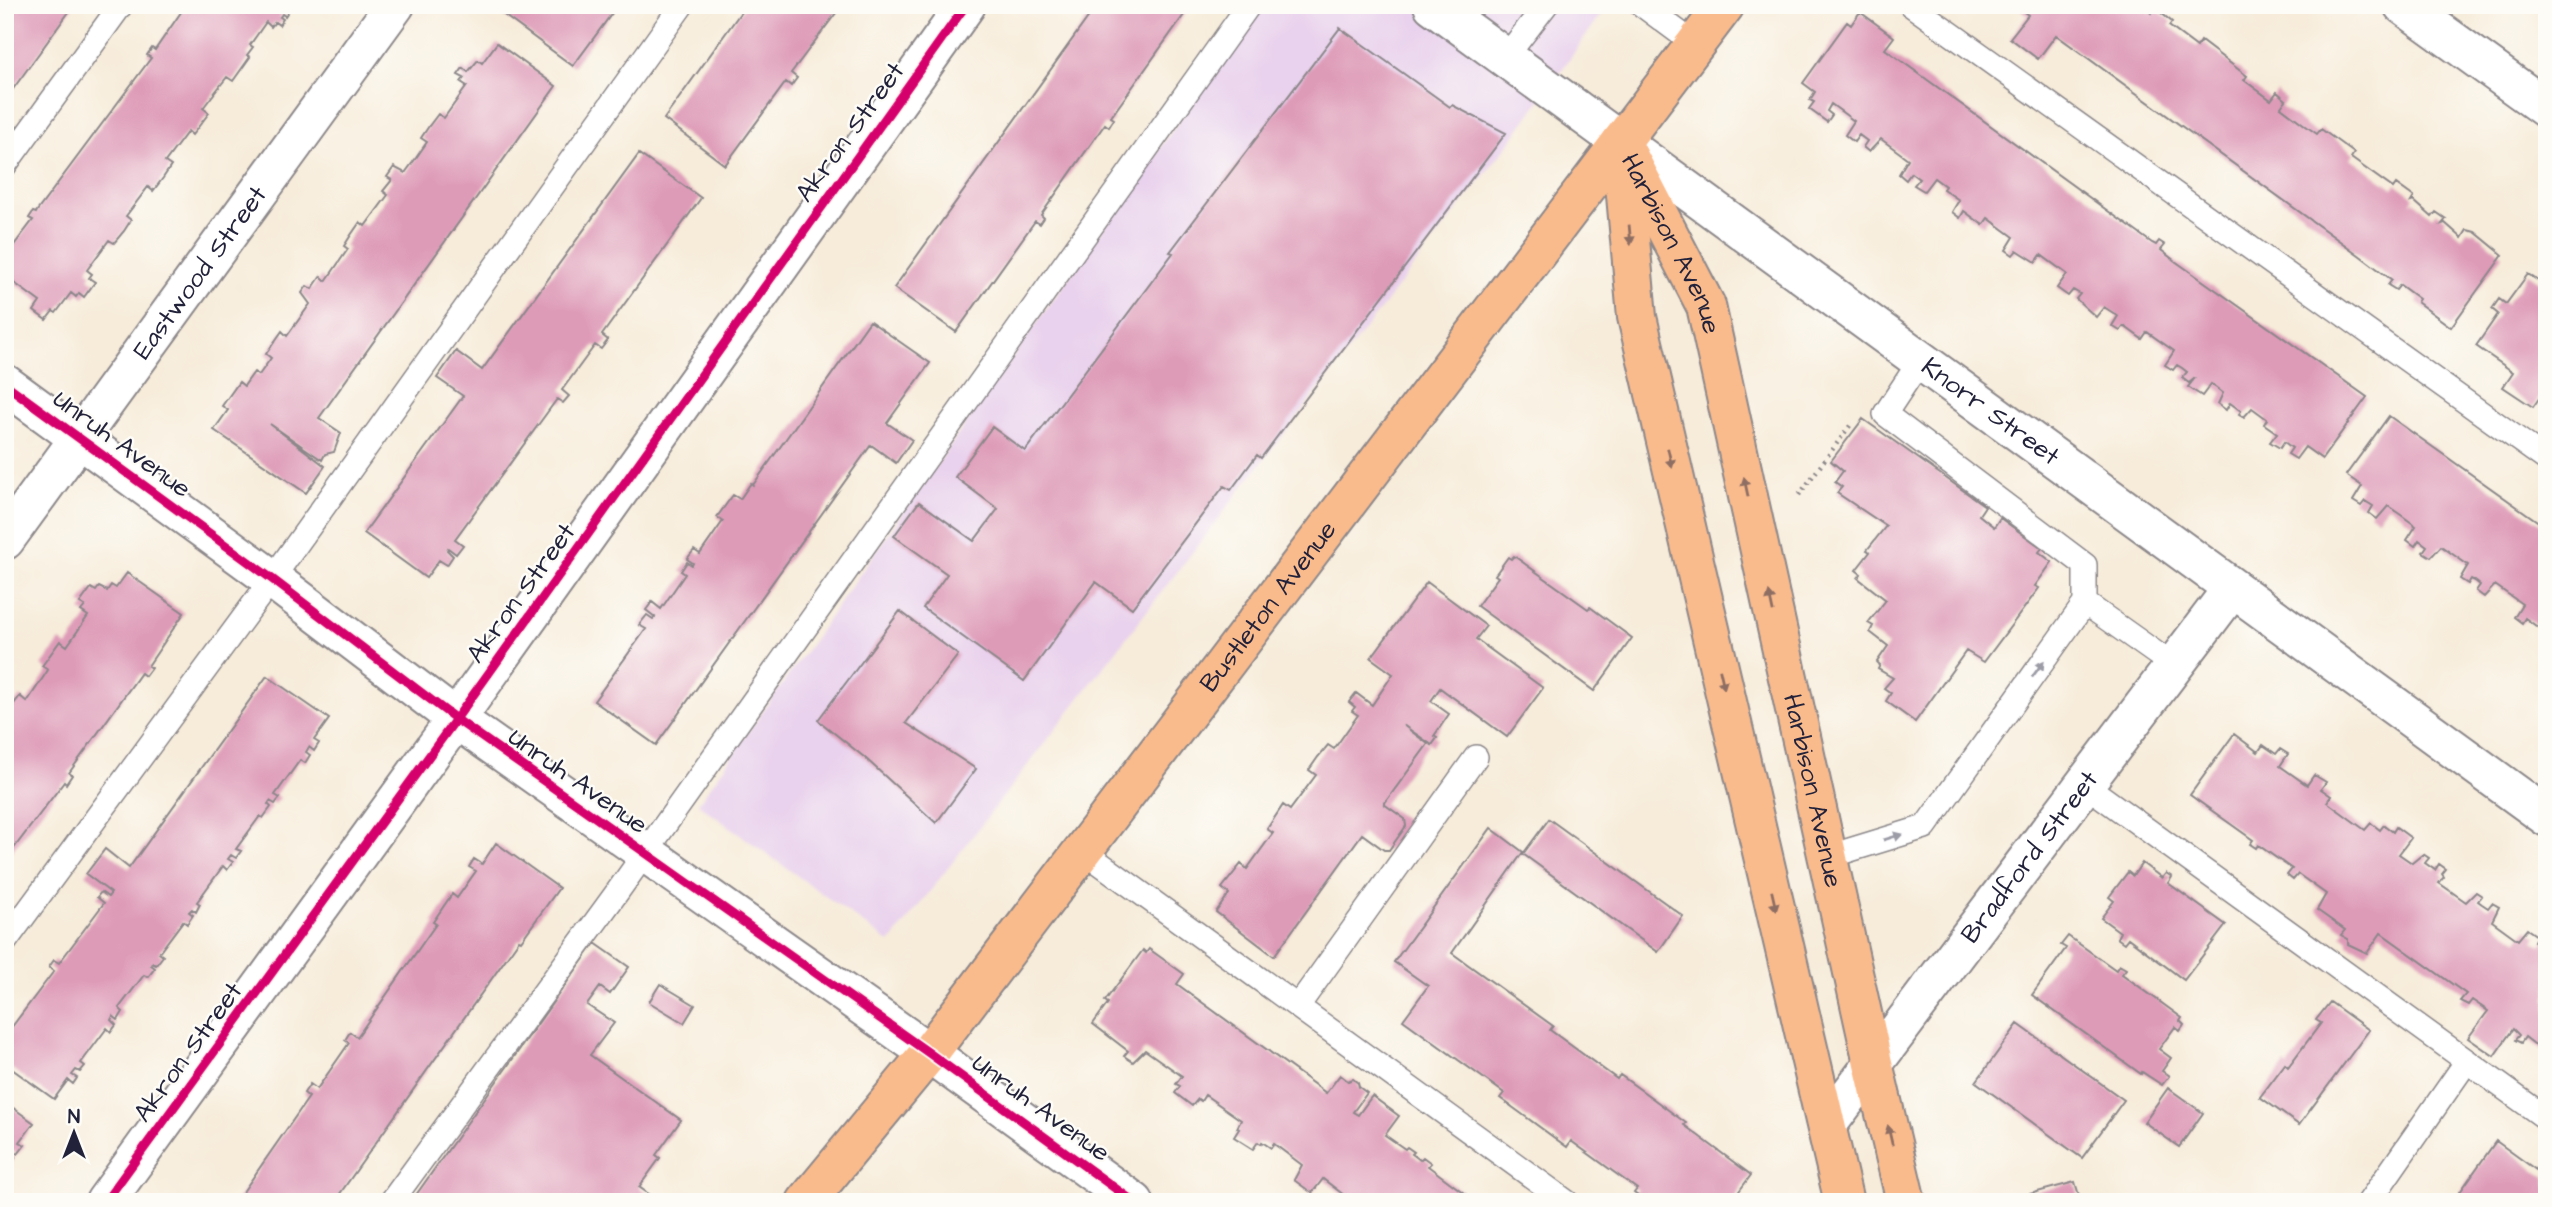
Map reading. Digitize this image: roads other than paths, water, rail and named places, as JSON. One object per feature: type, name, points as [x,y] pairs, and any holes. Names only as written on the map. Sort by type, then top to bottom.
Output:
[{"type":"main road","name":"Bustleton Avenue","points":[[806,1202],[929,1053],[1725,5]]},
{"type":"main road","name":"Harbison Avenue","points":[[1621,142],[1706,306],[1872,1063],[1906,1202]]},
{"type":"main road","name":"Harbison Avenue","points":[[1621,142],[1637,317],[1844,1202]]},
{"type":"street","name":"Eastwood Street","points":[[5,540],[395,5]]},
{"type":"street","name":"Akron Street","points":[[105,1202],[456,719],[966,5]]},
{"type":"street","name":"Knorr Street","points":[[1433,5],[2547,817]]},
{"type":"street","points":[[2403,5],[2547,109]]},
{"type":"street","name":"Unruh Avenue","points":[[5,384],[272,579],[456,719],[929,1053],[1134,1202]]},
{"type":"street","name":"Bradford Street","points":[[1827,1125],[2232,589]]},
{"type":"lane","points":[[5,165],[121,5]]},
{"type":"lane","points":[[5,942],[272,579],[682,5]]},
{"type":"lane","points":[[391,1202],[1248,5]]},
{"type":"lane","points":[[1505,58],[1546,5]]},
{"type":"lane","points":[[1643,5],[1696,46]]},
{"type":"lane","points":[[1911,5],[2547,460]]},
{"type":"lane","points":[[1827,856],[1925,827],[2085,603],[2085,565],[1885,414],[1920,360]]},
{"type":"lane","points":[[2085,603],[2174,666]]},
{"type":"lane","points":[[1298,1006],[1476,757]]},
{"type":"lane","points":[[2084,784],[2547,1119]]},
{"type":"lane","points":[[1083,850],[1567,1202]]},
{"type":"lane","points":[[2369,1202],[2467,1061]]}]
